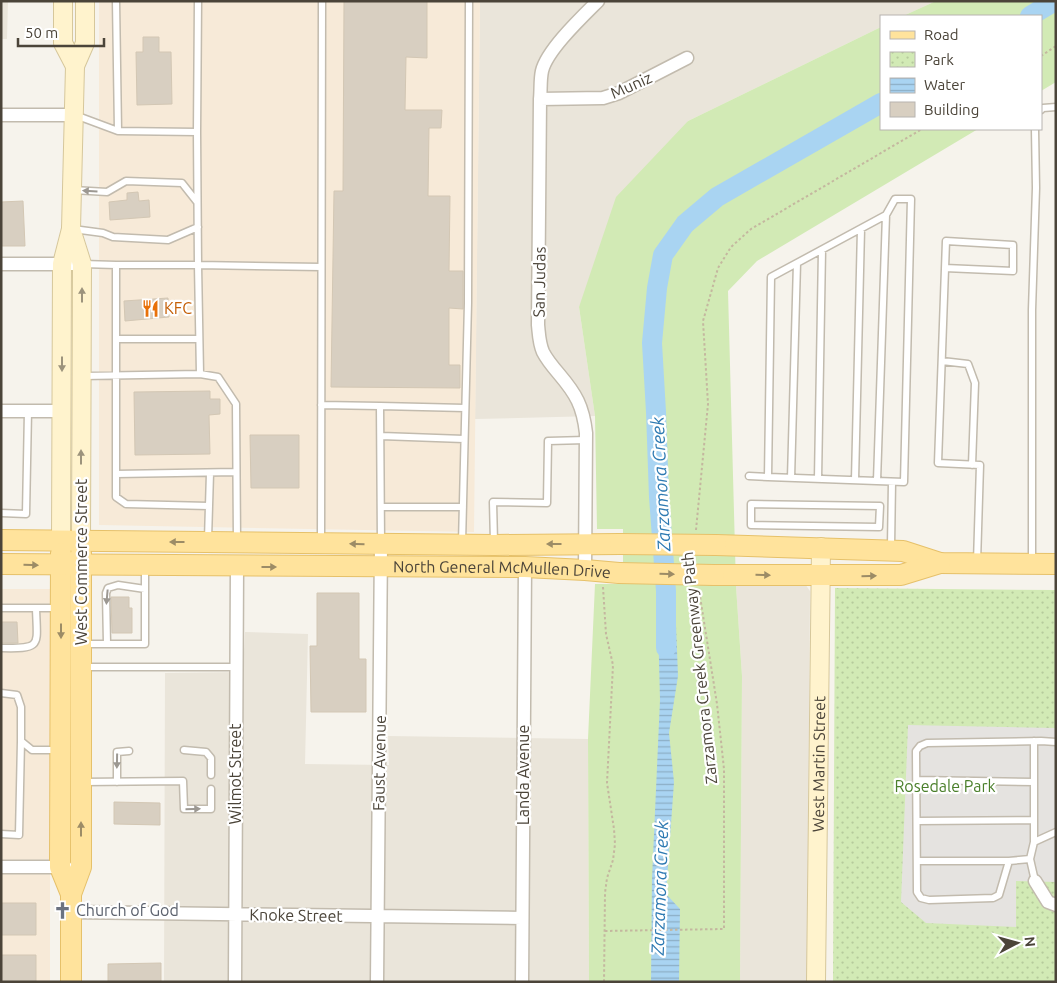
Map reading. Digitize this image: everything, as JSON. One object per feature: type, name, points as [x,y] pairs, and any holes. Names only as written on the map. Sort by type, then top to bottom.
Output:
[{"type":"main road","name":"West Commerce Street","points":[[63,1],[63,43],[75,66]]},
{"type":"main road","name":"West Commerce Street","points":[[71,541],[62,411],[62,264],[72,229],[75,66],[85,42],[85,1]]},
{"type":"main road","name":"West Commerce Street","points":[[70,982],[71,903],[81,867],[82,667],[71,565],[71,541],[82,376],[82,264],[72,229]]},
{"type":"main road","name":"North General McMullen Drive","points":[[1,540],[821,547],[839,550],[903,551],[940,563]]},
{"type":"main road","name":"West Martin Street","points":[[816,982],[821,547]]},
{"type":"main road","name":"North General McMullen Drive","points":[[1,564],[525,567],[619,573],[820,576],[902,575],[940,563],[1056,564]]},
{"type":"main road","name":"West Commerce Street","points":[[71,565],[61,608],[60,750],[60,867],[71,903]]},
{"type":"street","name":"San Judas","points":[[585,570],[586,440],[584,418],[580,403],[574,392],[542,351],[539,340],[540,99],[542,70],[547,59],[562,39],[598,1]]},
{"type":"street","name":"Muniz","points":[[540,99],[603,98],[619,93],[687,58]]},
{"type":"street","points":[[1,115],[73,115]]},
{"type":"street","points":[[1,264],[82,264]]},
{"type":"street","points":[[1,411],[62,411]]},
{"type":"street","name":"Faust Avenue","points":[[377,982],[381,544]]},
{"type":"street","name":"Wilmot Street","points":[[235,982],[237,566]]},
{"type":"street","name":"Landa Avenue","points":[[522,982],[525,567]]},
{"type":"street","points":[[1,868],[81,867]]},
{"type":"street","points":[[1035,882],[1048,902],[1056,905]]},
{"type":"street","name":"Knoke Street","points":[[71,903],[235,914],[522,918]]},
{"type":"lane","points":[[116,1],[118,131]]},
{"type":"lane","points":[[198,1],[197,132],[200,374]]},
{"type":"lane","points":[[321,543],[322,1]]},
{"type":"lane","points":[[462,544],[468,303],[469,1]]},
{"type":"lane","points":[[1042,109],[1056,107]]},
{"type":"lane","points":[[73,115],[118,131],[197,132]]},
{"type":"lane","points":[[1032,563],[1035,130]]},
{"type":"lane","points":[[73,190],[107,192],[126,181],[182,183],[198,202]]},
{"type":"lane","points":[[749,476],[892,482],[904,482],[911,199],[895,199],[886,216],[878,481]]},
{"type":"lane","points":[[768,477],[771,277],[886,216]]},
{"type":"lane","points":[[72,229],[103,233],[113,237],[168,240],[198,227]]},
{"type":"lane","points":[[855,480],[861,229]]},
{"type":"lane","points":[[945,268],[1013,271],[1013,244],[946,241],[945,268],[942,361],[938,463],[980,465],[977,563]]},
{"type":"lane","points":[[818,479],[822,250]]},
{"type":"lane","points":[[791,478],[797,263]]},
{"type":"lane","points":[[82,264],[321,267]]},
{"type":"lane","points":[[116,265],[116,497],[126,504],[209,506]]},
{"type":"lane","points":[[116,339],[199,339]]},
{"type":"lane","points":[[942,361],[968,364],[975,383],[972,465]]},
{"type":"lane","points":[[82,376],[200,374],[218,376],[236,404],[237,542]]},
{"type":"lane","points":[[321,405],[465,408]]},
{"type":"lane","points":[[380,406],[381,544]]},
{"type":"lane","points":[[1,513],[26,514],[28,411]]},
{"type":"lane","points":[[381,436],[464,438]]},
{"type":"lane","points":[[494,545],[493,502],[547,503],[548,441],[586,440]]},
{"type":"lane","points":[[208,542],[210,472]]},
{"type":"lane","points":[[116,474],[236,472]]},
{"type":"lane","points":[[891,551],[892,482]]},
{"type":"lane","points":[[751,504],[880,506],[880,522],[879,527],[751,525],[751,504]]},
{"type":"lane","points":[[381,507],[462,507]]},
{"type":"lane","points":[[880,522],[892,524]]},
{"type":"lane","points":[[81,644],[144,644],[145,566]]},
{"type":"lane","points":[[107,644],[106,593],[108,588],[118,585],[145,589]]},
{"type":"lane","points":[[1,608],[61,608]]},
{"type":"lane","points":[[1,648],[32,647],[37,640],[36,608]]},
{"type":"lane","points":[[82,667],[236,667]]},
{"type":"lane","points":[[1,693],[17,695],[21,707],[19,835],[1,834]]},
{"type":"lane","points":[[21,741],[32,750],[60,750]]},
{"type":"lane","points":[[1034,741],[1034,842],[1030,859],[1035,882]]},
{"type":"lane","points":[[1009,861],[999,895],[993,898],[929,900],[921,898],[917,892],[916,751],[926,743],[1056,742]]},
{"type":"lane","points":[[184,750],[206,752],[211,758],[211,775]]},
{"type":"lane","points":[[117,782],[117,752],[129,751]]},
{"type":"lane","points":[[916,780],[1034,782]]},
{"type":"lane","points":[[81,782],[183,781],[184,809],[211,809],[211,789]]},
{"type":"lane","points":[[917,821],[1034,820]]},
{"type":"lane","points":[[1034,842],[1056,832]]},
{"type":"lane","points":[[917,862],[1030,859]]},
{"type":"path","points":[[1042,55],[1056,46]]},
{"type":"path","name":"Zarzamora Creek Greenway Path","points":[[696,532],[708,404],[704,321],[718,268],[731,247],[752,229],[920,130]]},
{"type":"path","points":[[600,585],[604,589],[606,634],[613,665],[607,774],[615,844],[605,893],[604,982]]},
{"type":"path","name":"Zarzamora Creek Greenway Path","points":[[605,931],[724,929],[724,769],[717,704],[699,591]]},
{"type":"shaded area","points":[[1,1],[8,1],[7,39],[1,39]]},
{"type":"shaded area","points":[[99,1],[480,1],[474,532],[99,525]]},
{"type":"shaded area","points":[[480,1],[936,1],[905,15],[880,15],[880,27],[688,121],[579,307],[595,416],[475,419]]},
{"type":"shaded area","points":[[805,584],[810,591],[807,982],[740,982],[742,676],[736,586]]},
{"type":"shaded area","points":[[1,589],[50,589],[50,982],[1,982]]},
{"type":"shaded area","points":[[245,632],[308,634],[305,764],[389,765],[388,736],[588,739],[589,982],[164,982],[165,673],[243,672]]},
{"type":"shaded area","points":[[908,725],[1056,728],[1056,882],[1016,881],[1016,927],[926,923],[901,902]]},
{"type":"green space","points":[[936,1],[1056,1],[1056,82],[1042,90],[1042,15],[905,15]]},
{"type":"green space","points":[[880,27],[880,130],[976,130],[757,261],[728,291],[736,586],[742,676],[740,982],[589,982],[588,739],[595,584],[623,584],[623,529],[597,529],[595,416],[579,307],[616,197],[688,121]]},
{"type":"green space","name":"Rosedale Park","points":[[835,588],[1056,590],[1056,982],[833,982]]},
{"type":"water","points":[[665,621],[676,625],[678,676],[669,733],[674,782],[666,894],[680,909],[679,982],[651,982],[652,879],[660,700],[658,622]]},
{"type":"building","points":[[344,1],[427,1],[427,58],[406,57],[405,110],[442,110],[441,128],[429,128],[428,196],[450,196],[449,271],[463,271],[463,309],[449,308],[449,365],[460,365],[460,388],[331,387],[334,191],[343,191]]},
{"type":"building","points":[[143,37],[159,37],[159,52],[171,52],[172,104],[137,105],[136,52],[143,52]]},
{"type":"building","points":[[138,192],[139,201],[149,200],[150,217],[110,220],[109,202],[127,200],[127,193]]},
{"type":"building","points":[[23,201],[25,246],[1,246],[1,202]]},
{"type":"building","points":[[168,298],[169,317],[125,321],[124,301]]},
{"type":"building","points":[[210,391],[210,399],[220,399],[220,414],[209,415],[210,454],[135,455],[134,392]]},
{"type":"building","points":[[250,435],[299,435],[299,488],[251,488]]},
{"type":"building","points":[[317,593],[359,593],[359,659],[366,659],[366,712],[311,712],[310,646],[317,646]]},
{"type":"building","points":[[111,597],[129,597],[129,608],[132,608],[132,633],[112,633]]},
{"type":"building","points":[[1,622],[17,622],[18,643],[1,643]]},
{"type":"building","points":[[114,802],[160,803],[160,825],[114,824]]},
{"type":"building","points":[[1,903],[36,903],[36,935],[1,935]]},
{"type":"building","points":[[1,955],[36,955],[36,982],[1,982]]},
{"type":"building","points":[[161,963],[161,982],[108,982],[108,964]]},
{"type":"waterway","name":"Zarzamora Creek","points":[[1032,15],[1055,1]]},
{"type":"waterway","name":"Zarzamora Creek","points":[[666,648],[666,591],[659,497],[652,343],[657,288],[663,255],[685,224],[717,197],[880,104]]},
{"type":"place","name":"KFC","points":[[150,308]]},
{"type":"place","name":"Church of God","points":[[62,910]]}]
